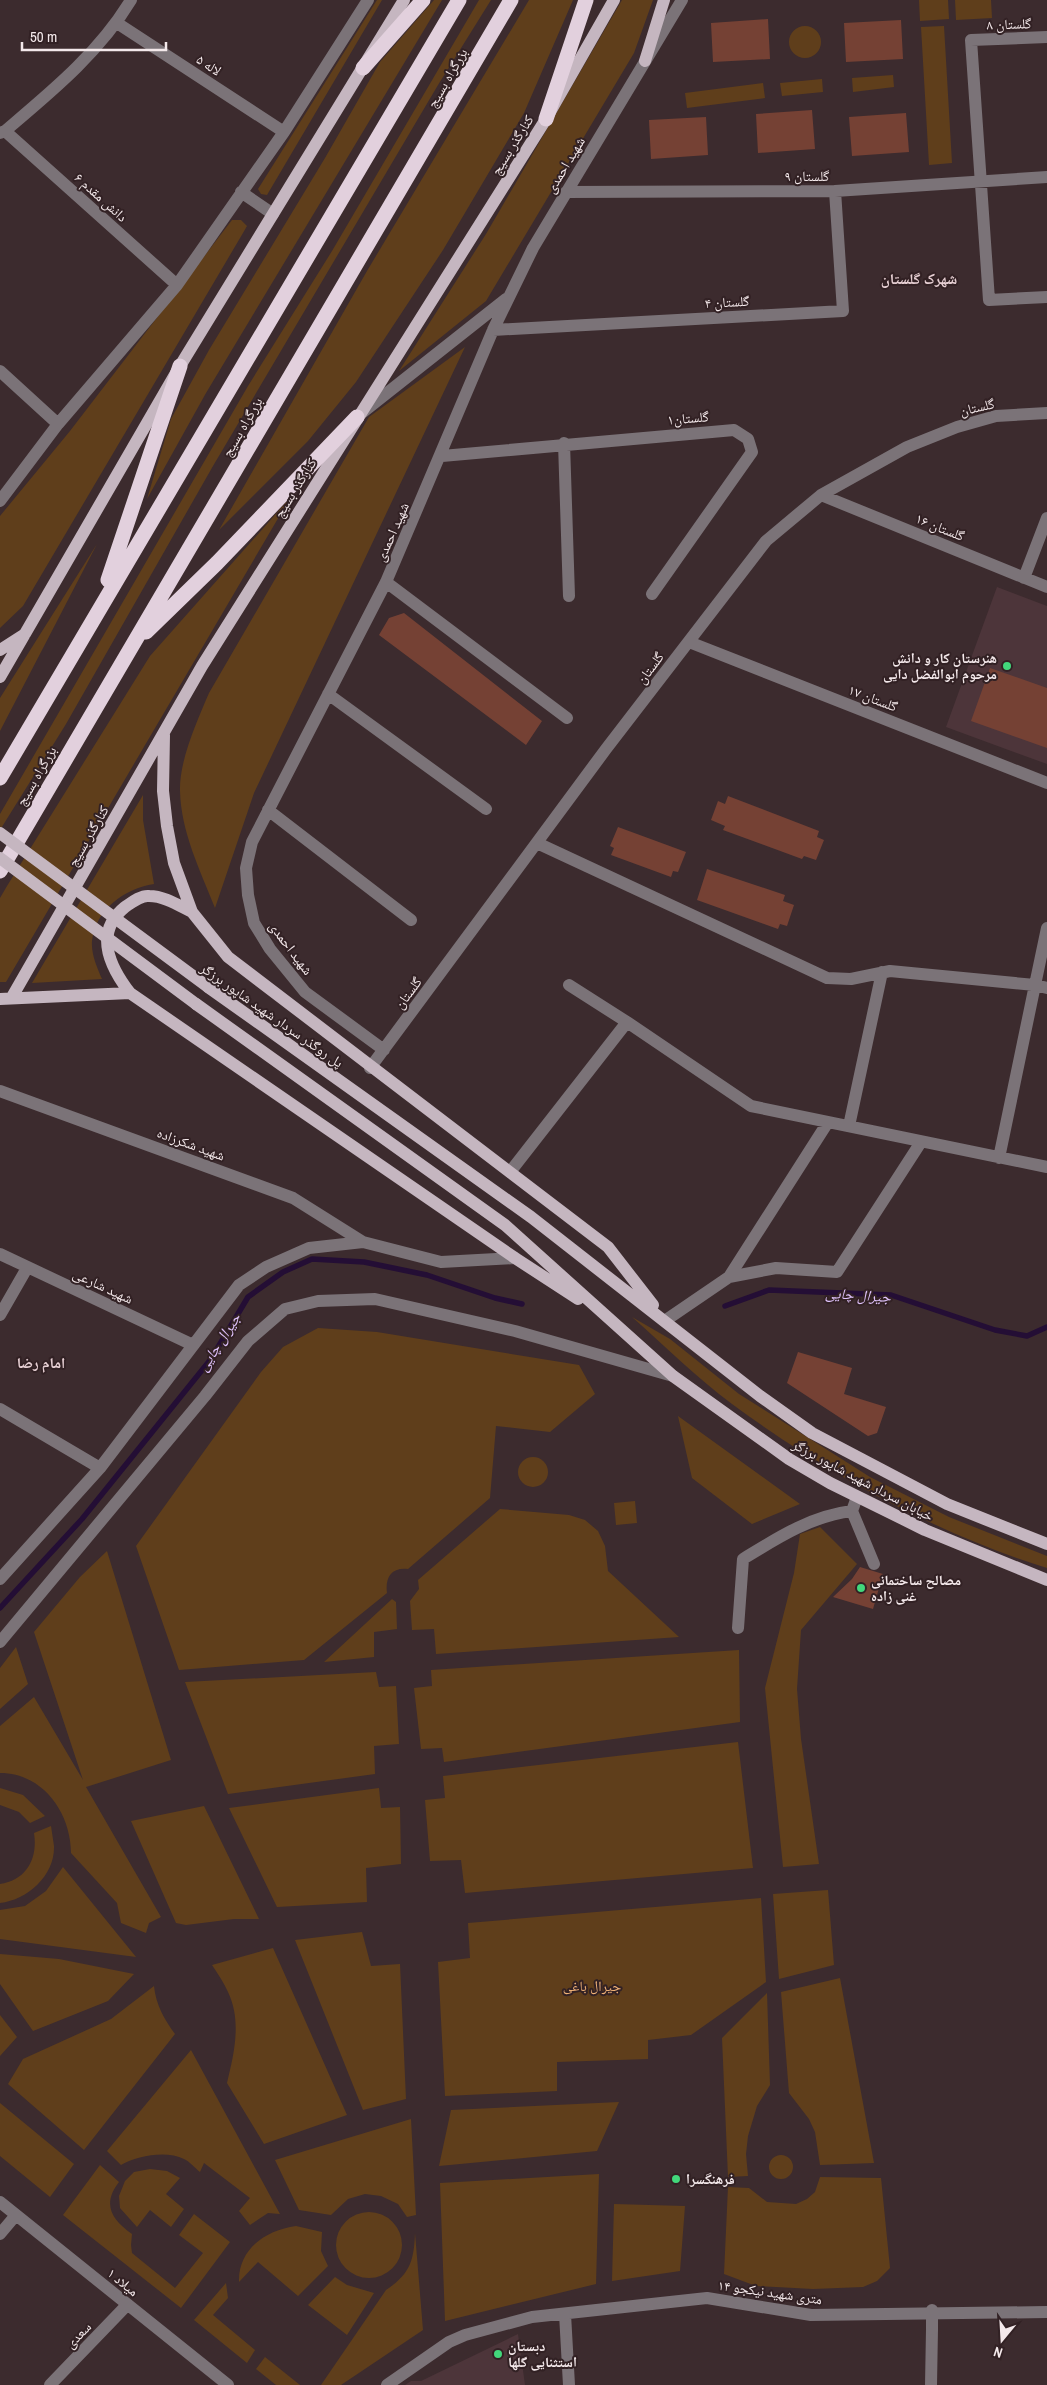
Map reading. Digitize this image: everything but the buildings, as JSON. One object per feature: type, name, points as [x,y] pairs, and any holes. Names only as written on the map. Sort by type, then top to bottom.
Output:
[{"type":"highway","points":[[364,68],[423,0]]},
{"type":"highway","name":"بزرگراه بسیج","points":[[0,778],[459,0]]},
{"type":"highway","name":"بزرگراه بسیج","points":[[0,871],[511,0]]},
{"type":"highway","points":[[546,119],[586,0]]},
{"type":"highway","points":[[99,609],[180,366]]},
{"type":"highway","points":[[132,645],[217,563],[357,417]]},
{"type":"main road","points":[[0,677],[180,366],[404,0]]},
{"type":"main road","name":"کنارگذر بسیج","points":[[6,998],[202,666],[546,119],[614,0]]},
{"type":"main road","points":[[644,61],[664,0]]},
{"type":"main road","points":[[0,650],[27,633]]},
{"type":"main road","points":[[164,733],[163,791],[174,863],[192,912],[228,956],[370,1068],[608,1247],[666,1320]]},
{"type":"main road","name":"پل روگذر سردار شهید شاپور برزگر","points":[[0,833],[208,988],[530,1217],[666,1320]]},
{"type":"main road","points":[[0,858],[196,1004],[505,1225],[611,1321]]},
{"type":"main road","points":[[192,912],[170,900],[147,895],[131,902],[119,912],[111,926],[107,942],[109,958],[115,973],[130,992],[515,1258],[611,1321]]},
{"type":"main road","points":[[6,998],[130,992]]},
{"type":"main road","name":"خیابان سردار شهید شاپور برزگر","points":[[666,1320],[760,1396],[812,1433],[947,1504],[1047,1544]]},
{"type":"main road","name":"خیابان سردار شهید شاپور برزگر","points":[[611,1321],[673,1376],[789,1459],[857,1497],[951,1542],[1047,1580]]},
{"type":"street","points":[[2,132],[67,78],[117,23],[131,0]]},
{"type":"street","points":[[0,501],[58,424],[176,285],[284,132],[366,0]]},
{"type":"street","name":"شهید احمدی","points":[[384,1050],[305,992],[270,950],[254,923],[248,895],[246,868],[252,842],[386,582],[442,456],[493,330],[533,248],[682,0]]},
{"type":"street","name":"لاله ۵","points":[[117,23],[284,132]]},
{"type":"street","name":"گلستان ۸","points":[[981,181],[971,40],[1047,37]]},
{"type":"street","name":"دانش مقدم ۶","points":[[2,132],[176,285]]},
{"type":"street","name":"گلستان ۹","points":[[566,192],[835,191],[1047,177]]},
{"type":"street","points":[[981,181],[989,300],[1047,297]]},
{"type":"street","name":"گلستان ۴","points":[[493,330],[843,311],[835,191]]},
{"type":"street","points":[[241,192],[273,214]]},
{"type":"street","points":[[357,417],[509,296]]},
{"type":"street","points":[[0,371],[58,424]]},
{"type":"street","name":"گلستان","points":[[370,1068],[766,540],[821,495],[907,447],[957,427],[996,416],[1047,413]]},
{"type":"street","name":"گلستان۱","points":[[442,456],[564,443],[734,430],[748,439],[752,452],[652,594]]},
{"type":"street","points":[[564,443],[569,596]]},
{"type":"street","name":"گلستان ۱۶","points":[[821,495],[1047,587]]},
{"type":"street","points":[[1024,578],[1047,518]]},
{"type":"street","points":[[386,582],[568,718]]},
{"type":"street","name":"گلستان ۱۷","points":[[689,642],[1047,782]]},
{"type":"street","points":[[328,694],[486,810]]},
{"type":"street","points":[[268,810],[410,920]]},
{"type":"street","points":[[537,843],[827,978],[851,980],[890,970],[1041,987]]},
{"type":"street","points":[[999,1158],[1041,987],[1047,928]]},
{"type":"street","points":[[849,1126],[882,972]]},
{"type":"street","points":[[569,986],[627,1022],[751,1106],[1047,1167]]},
{"type":"street","points":[[510,1172],[627,1022]]},
{"type":"street","name":"شهید شکرزاده","points":[[0,1091],[293,1198],[364,1242]]},
{"type":"street","points":[[666,1320],[728,1277],[828,1122]]},
{"type":"street","points":[[728,1277],[776,1268],[837,1272],[921,1142]]},
{"type":"street","points":[[0,1580],[100,1468],[239,1285],[266,1267],[309,1248],[364,1242],[442,1262],[515,1258]]},
{"type":"street","name":"شهید شارعی","points":[[0,1254],[193,1345]]},
{"type":"street","points":[[0,1315],[27,1268]]},
{"type":"street","points":[[0,1642],[205,1396],[248,1341],[285,1309],[318,1301],[375,1299],[515,1331],[673,1376]]},
{"type":"street","points":[[0,1409],[100,1468]]},
{"type":"street","points":[[857,1497],[852,1511],[874,1564]]},
{"type":"street","points":[[738,1628],[743,1559],[789,1531],[835,1513],[852,1511]]},
{"type":"street","name":"میلاد ۱","points":[[0,2202],[228,2385]]},
{"type":"street","points":[[0,2234],[16,2215]]},
{"type":"street","name":"۱۴ متری شهید نیکجو","points":[[387,2385],[457,2338],[532,2317],[708,2298],[811,2315],[1047,2312]]},
{"type":"street","name":"سعدی","points":[[50,2385],[127,2305]]},
{"type":"street","points":[[931,2385],[932,2310]]},
{"type":"street","points":[[565,2314],[569,2385]]},
{"type":"shaded area","name":"هنرستان کار و دانش مرحوم ابوالفضل دایی","points":[[997,587],[1047,606],[1047,764],[946,727]]},
{"type":"shaded area","name":"دبستان استثنایی گلها","points":[[518,2334],[525,2385],[405,2385],[411,2381],[421,2381]]},
{"type":"green space","points":[[377,0],[382,0],[267,195],[261,194],[258,189]]},
{"type":"green space","points":[[434,0],[442,0],[206,393],[147,499],[171,419],[209,350],[325,158],[380,62]]},
{"type":"green space","points":[[479,0],[491,0],[438,85],[213,466],[66,724],[0,830],[0,814],[248,386],[332,251]]},
{"type":"green space","points":[[529,0],[573,0],[524,113],[443,250],[356,382],[308,441],[219,530],[367,271]]},
{"type":"green space","points":[[622,0],[653,0],[634,53],[486,301],[399,371],[486,234]]},
{"type":"green space","points":[[919,0],[948,0],[949,19],[920,21]]},
{"type":"green space","points":[[955,0],[991,0],[992,18],[956,20]]},
{"type":"green space","points":[[805,26],[811,27],[816,31],[820,36],[820,48],[816,53],[811,57],[805,58],[799,57],[794,53],[790,48],[789,42],[790,36],[794,31],[799,27]]},
{"type":"green space","points":[[944,26],[952,163],[929,165],[921,27]]},
{"type":"green space","points":[[893,75],[894,87],[853,92],[852,78]]},
{"type":"green space","points":[[822,79],[823,92],[782,96],[780,83]]},
{"type":"green space","points":[[763,83],[765,98],[687,108],[685,93]]},
{"type":"green space","points":[[232,220],[241,220],[247,226],[23,606],[0,628],[0,516],[70,431]]},
{"type":"green space","points":[[465,347],[254,793],[215,908],[188,836],[181,806],[180,791],[182,767],[194,728],[209,693],[369,417]]},
{"type":"green space","points":[[290,498],[6,982],[0,982],[0,898],[7,886],[150,656]]},
{"type":"green space","points":[[97,544],[0,731],[0,698]]},
{"type":"green space","points":[[143,795],[143,820],[154,884],[122,896],[105,910],[99,919],[92,941],[92,951],[102,979],[32,983]]},
{"type":"green space","points":[[632,1317],[670,1339],[739,1394],[870,1477],[949,1517],[1047,1556],[1047,1568],[964,1538],[883,1499],[843,1477],[805,1454],[732,1404],[694,1373]]},
{"type":"green space","points":[[318,1328],[377,1332],[579,1365],[595,1394],[550,1432],[496,1426],[490,1498],[408,1569],[393,1572],[388,1578],[387,1593],[304,1660],[179,1670],[136,1546],[261,1372],[283,1347]]},
{"type":"green space","points":[[678,1416],[800,1504],[752,1524],[692,1478]]},
{"type":"green space","points":[[533,1457],[544,1461],[548,1472],[544,1483],[533,1487],[522,1483],[518,1472],[522,1461]]},
{"type":"green space","points":[[635,1501],[637,1523],[616,1525],[614,1503]]},
{"type":"green space","points":[[500,1509],[569,1515],[585,1520],[598,1531],[605,1546],[608,1571],[679,1637],[436,1654],[434,1629],[412,1630],[410,1601],[419,1589],[418,1580]]},
{"type":"green space","points":[[820,1527],[857,1564],[801,1630],[797,1689],[801,1739],[819,1864],[783,1867],[765,1688],[794,1573],[800,1534]]},
{"type":"green space","points":[[107,1551],[171,1760],[86,1787],[161,1917],[149,1923],[146,1933],[121,1923],[117,1903],[71,1853],[70,1838],[66,1824],[52,1798],[29,1780],[15,1775],[0,1773],[0,1726],[34,1697],[83,1780],[34,1632],[80,1577]]},
{"type":"green space","points":[[392,1599],[396,1602],[397,1629],[374,1632],[374,1657],[324,1662]]},
{"type":"green space","points":[[16,1647],[28,1684],[0,1709],[0,1668]]},
{"type":"green space","points":[[739,1650],[740,1722],[444,1762],[442,1748],[421,1749],[414,1688],[432,1686],[431,1670]]},
{"type":"green space","points":[[376,1672],[379,1687],[396,1686],[399,1744],[374,1746],[375,1774],[228,1794],[185,1682]]},
{"type":"green space","points":[[738,1742],[753,1868],[465,1893],[461,1860],[430,1861],[425,1800],[445,1798],[443,1776]]},
{"type":"green space","points":[[0,1788],[23,1795],[45,1816],[30,1823],[19,1812],[0,1805]]},
{"type":"green space","points":[[379,1788],[381,1808],[400,1807],[401,1864],[366,1868],[367,1902],[277,1907],[229,1808]]},
{"type":"green space","points":[[204,1806],[259,1919],[234,1919],[186,1925],[176,1923],[131,1821]]},
{"type":"green space","points":[[51,1826],[54,1846],[53,1857],[45,1876],[30,1891],[20,1897],[0,1903],[0,1884],[9,1882],[24,1873],[29,1866],[34,1851],[34,1833]]},
{"type":"green space","points":[[63,1867],[136,1957],[0,1939],[0,1910],[25,1906],[46,1891]]},
{"type":"green space","points":[[828,1890],[834,1965],[779,1979],[773,1894]]},
{"type":"green space","name":"جیرال باغی","points":[[761,1898],[766,1982],[691,2035],[648,2040],[648,2059],[557,2062],[557,2091],[445,2096],[438,1962],[470,1958],[468,1923]]},
{"type":"green space","points":[[362,1932],[371,1966],[400,1964],[406,2099],[363,2110],[295,1940]]},
{"type":"green space","points":[[273,1948],[347,2115],[264,2144],[227,2083],[234,2049],[235,2014],[228,1992],[212,1965]]},
{"type":"green space","points":[[0,1954],[59,1959],[134,1974],[108,2001],[33,2031],[0,1984]]},
{"type":"green space","points":[[840,1978],[874,2163],[820,2165],[815,2132],[809,2119],[789,2093],[781,1992]]},
{"type":"green space","points":[[154,1986],[161,2012],[175,2034],[84,2150],[8,2084],[23,2059],[111,2019]]},
{"type":"green space","points":[[767,1993],[770,2085],[757,2106],[748,2136],[746,2154],[748,2176],[728,2177],[722,2038]]},
{"type":"green space","points":[[0,2015],[17,2037],[0,2056]]},
{"type":"green space","points":[[191,2050],[280,2214],[268,2213],[250,2225],[239,2211],[250,2198],[204,2163],[200,2172],[190,2163],[177,2156],[152,2155],[121,2165],[107,2151]]},
{"type":"green space","points":[[619,2102],[597,2151],[439,2166],[451,2110]]},
{"type":"green space","points":[[0,2103],[74,2164],[50,2197],[0,2156]]},
{"type":"green space","points":[[411,2119],[416,2215],[407,2217],[398,2204],[381,2196],[365,2194],[348,2199],[331,2215],[299,2210],[275,2160]]},
{"type":"green space","points":[[781,2155],[789,2159],[793,2167],[789,2175],[781,2179],[773,2175],[769,2167],[773,2159]]},
{"type":"green space","points":[[100,2165],[119,2182],[111,2197],[111,2211],[119,2223],[132,2234],[132,2253],[175,2288],[203,2253],[179,2235],[194,2214],[230,2242],[181,2308],[63,2215]]},
{"type":"green space","points":[[150,2169],[167,2171],[180,2178],[166,2194],[184,2209],[171,2227],[150,2210],[137,2227],[120,2208],[119,2196],[125,2181],[134,2172]]},
{"type":"green space","points":[[599,2174],[596,2284],[445,2321],[440,2183]]},
{"type":"green space","points":[[820,2177],[881,2178],[890,2268],[877,2281],[863,2287],[813,2289],[756,2286],[724,2274],[728,2187],[749,2188],[767,2202],[796,2204],[807,2199],[815,2192]]},
{"type":"green space","points":[[614,2204],[685,2206],[680,2271],[612,2281]]},
{"type":"green space","points":[[369,2212],[381,2215],[392,2222],[399,2233],[402,2245],[399,2257],[392,2268],[381,2275],[369,2278],[357,2275],[346,2268],[339,2257],[336,2245],[339,2233],[346,2222],[357,2215]]},
{"type":"green space","points":[[296,2226],[322,2232],[321,2251],[328,2266],[298,2296],[258,2262],[239,2282],[243,2260],[256,2243],[274,2232]]},
{"type":"green space","points":[[415,2233],[423,2330],[341,2385],[321,2385],[386,2290],[401,2278],[409,2266],[412,2259]]},
{"type":"green space","points":[[335,2277],[347,2285],[374,2293],[347,2335],[308,2305]]},
{"type":"green space","points":[[226,2283],[228,2298],[213,2315],[255,2350],[247,2363],[194,2320]]},
{"type":"green space","points":[[265,2357],[300,2385],[276,2385],[256,2369]]},
{"type":"waterway","name":"جیرال چایی","points":[[0,1608],[82,1519],[211,1359],[248,1297],[283,1272],[312,1259],[364,1262],[427,1275],[495,1298],[522,1304]]},
{"type":"waterway","name":"جیرال چایی","points":[[725,1306],[769,1290],[891,1295],[995,1330],[1027,1336],[1047,1327]]},
{"type":"place","name":"هنرستان کار و دانش مرحوم ابوالفضل دایی","points":[[1007,666]]},
{"type":"place","name":"مصالح ساختمانی غنی زاده","points":[[861,1588]]},
{"type":"place","name":"فرهنگسرا","points":[[676,2179]]},
{"type":"place","name":"دبستان استثنایی گلها","points":[[498,2354]]},
{"type":"district","name":"شهرک گلستان","points":[[919,279]]},
{"type":"district","name":"امام رضا","points":[[41,1363]]}]
